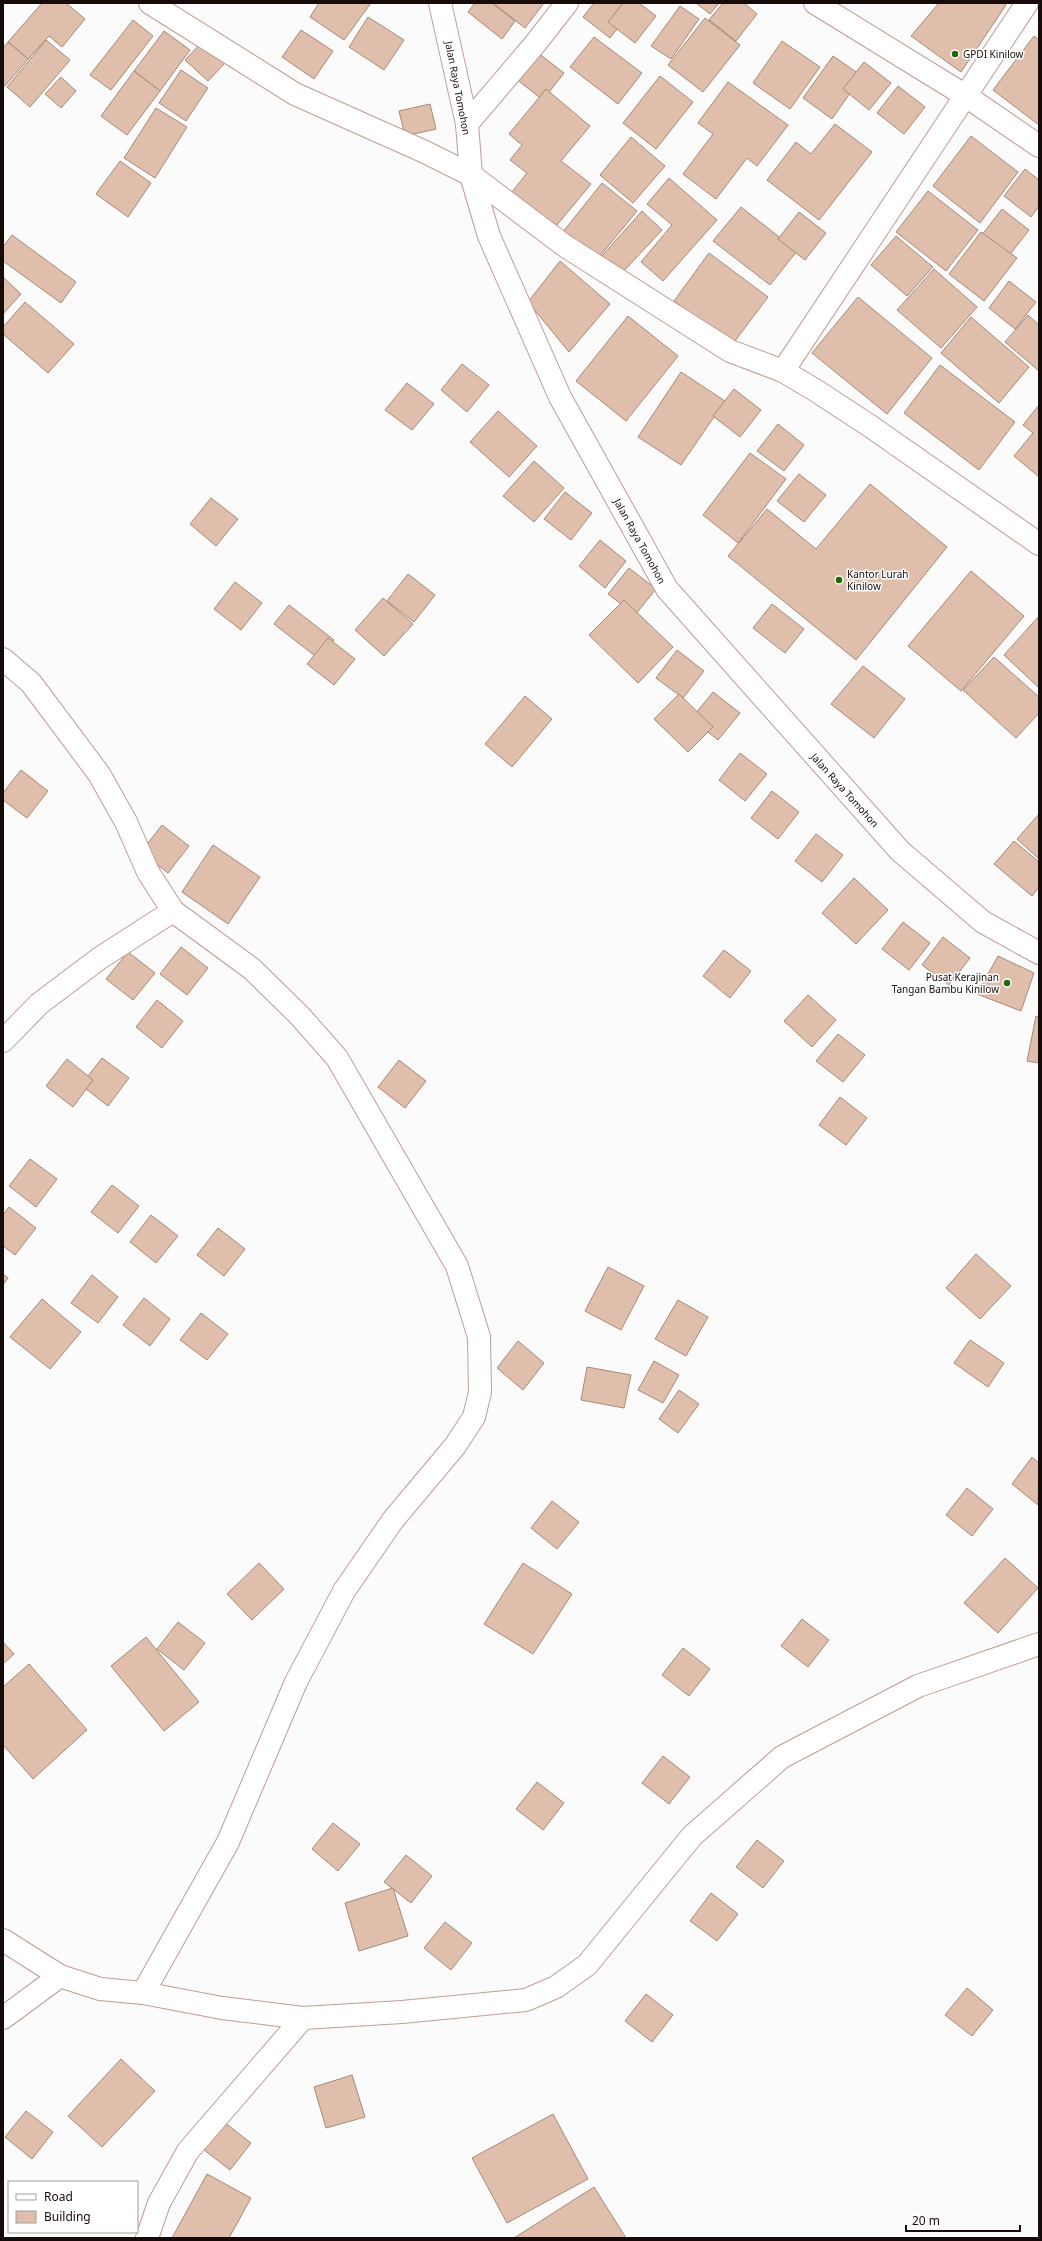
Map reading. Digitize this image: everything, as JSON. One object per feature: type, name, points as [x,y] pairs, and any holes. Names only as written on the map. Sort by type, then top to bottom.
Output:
[{"type":"main road","points":[[150,3],[295,94],[425,152],[471,175],[565,246],[663,310],[730,351],[783,371],[870,426],[1039,544]]},
{"type":"main road","name":"Jalan Raya Tomohon","points":[[440,3],[466,124],[471,175],[489,236],[560,397],[667,589],[900,851],[983,922],[1039,953]]},
{"type":"main road","points":[[466,124],[535,44],[567,3]]},
{"type":"main road","points":[[815,3],[966,96],[1039,146]]},
{"type":"main road","points":[[783,371],[1027,3]]},
{"type":"main road","points":[[3,659],[31,683],[99,774],[126,822],[148,872],[173,911],[252,969],[298,1015],[337,1058],[457,1266],[479,1337],[480,1392],[474,1417],[455,1446],[393,1520],[344,1591],[296,1682],[228,1842],[143,1992]]},
{"type":"main road","points":[[3,1041],[39,1004],[100,958],[173,911]]},
{"type":"main road","points":[[3,1940],[60,1976],[100,1989],[143,1992],[222,2008],[303,2018],[402,2012],[526,2000],[556,1987],[587,1965],[692,1836],[782,1757],[918,1686],[1039,1644]]},
{"type":"main road","points":[[3,2018],[60,1976]]},
{"type":"main road","points":[[147,2238],[159,2203],[188,2151],[303,2018]]},
{"type":"building","points":[[42,3],[66,3],[85,19],[62,47],[49,36],[28,59],[8,42]]},
{"type":"building","points":[[319,3],[371,3],[344,40],[310,17]]},
{"type":"building","points":[[475,3],[492,3],[515,21],[502,39],[468,12]]},
{"type":"building","points":[[493,3],[544,3],[525,28]]},
{"type":"building","points":[[594,3],[621,3],[631,11],[610,38],[583,17]]},
{"type":"building","points":[[623,3],[639,3],[656,16],[635,43],[608,22]]},
{"type":"building","points":[[696,3],[719,3],[710,14]]},
{"type":"building","points":[[723,3],[744,3],[757,14],[736,41],[709,20]]},
{"type":"building","name":"GPDI Kinilow","points":[[939,3],[1004,3],[1006,5],[961,72],[911,36]]},
{"type":"building","points":[[680,6],[699,19],[671,59],[651,46]]},
{"type":"building","points":[[368,17],[404,40],[384,70],[349,47]]},
{"type":"building","points":[[705,18],[740,45],[703,92],[668,65]]},
{"type":"building","points":[[133,20],[153,36],[111,90],[90,75]]},
{"type":"building","points":[[301,30],[333,51],[314,79],[282,57]]},
{"type":"building","points":[[164,31],[190,50],[160,91],[134,71]]},
{"type":"building","points":[[1034,36],[1039,40],[1039,125],[993,90]]},
{"type":"building","points":[[594,37],[642,73],[618,104],[570,67]]},
{"type":"building","points":[[46,40],[70,60],[30,107],[7,87]]},
{"type":"building","points":[[203,41],[226,62],[208,81],[185,60]]},
{"type":"building","points":[[782,41],[820,67],[790,109],[753,83]]},
{"type":"building","points":[[8,42],[28,59],[5,86],[3,84],[3,48]]},
{"type":"building","points":[[537,52],[564,73],[543,100],[516,79]]},
{"type":"building","points":[[833,56],[862,76],[832,119],[803,98]]},
{"type":"building","points":[[864,62],[891,83],[869,110],[843,89]]},
{"type":"building","points":[[181,70],[208,88],[186,121],[159,103]]},
{"type":"building","points":[[134,71],[160,91],[127,135],[101,116]]},
{"type":"building","points":[[660,76],[693,102],[656,149],[623,123]]},
{"type":"building","points":[[61,77],[76,91],[61,108],[45,94]]},
{"type":"building","points":[[728,82],[788,125],[757,166],[747,158],[716,199],[683,174],[713,134],[698,123]]},
{"type":"building","points":[[898,86],[925,107],[904,134],[877,113]]},
{"type":"building","points":[[546,89],[590,126],[561,161],[591,184],[551,232],[508,197],[527,173],[510,160],[522,145],[509,134]]},
{"type":"building","points":[[430,104],[436,129],[405,136],[399,111]]},
{"type":"building","points":[[156,108],[187,127],[155,178],[124,158]]},
{"type":"building","points":[[835,124],[872,152],[819,220],[767,180],[796,142],[811,154]]},
{"type":"building","points":[[971,136],[1018,172],[980,223],[933,186]]},
{"type":"building","points":[[631,137],[665,166],[633,203],[600,175]]},
{"type":"building","points":[[120,161],[151,183],[128,217],[96,194]]},
{"type":"building","points":[[1025,169],[1039,180],[1039,206],[1031,217],[1004,196]]},
{"type":"building","points":[[669,178],[717,220],[663,281],[641,262],[672,225],[647,204]]},
{"type":"building","points":[[602,183],[637,211],[596,261],[562,233]]},
{"type":"building","points":[[928,191],[978,230],[946,271],[896,232]]},
{"type":"building","points":[[741,207],[797,251],[770,285],[713,241]]},
{"type":"building","points":[[1002,209],[1029,230],[1008,257],[981,236]]},
{"type":"building","points":[[642,211],[662,230],[622,273],[602,256]]},
{"type":"building","points":[[799,212],[826,233],[805,260],[778,239]]},
{"type":"building","points":[[981,232],[1017,258],[984,301],[949,274]]},
{"type":"building","points":[[12,235],[76,282],[61,303],[3,261],[3,247]]},
{"type":"building","points":[[896,236],[933,267],[907,296],[871,265]]},
{"type":"building","points":[[709,253],[768,297],[732,345],[674,301]]},
{"type":"building","points":[[560,261],[610,304],[569,352],[528,302]]},
{"type":"building","points":[[934,269],[977,307],[941,348],[897,310]]},
{"type":"building","points":[[3,277],[21,294],[3,314]]},
{"type":"building","points":[[1009,281],[1036,302],[1015,329],[989,308]]},
{"type":"building","points":[[858,297],[932,358],[887,414],[812,353]]},
{"type":"building","points":[[25,302],[74,344],[48,373],[3,334],[3,327]]},
{"type":"building","points":[[1028,315],[1039,325],[1039,371],[1005,342]]},
{"type":"building","points":[[628,316],[678,356],[626,421],[576,381]]},
{"type":"building","points":[[971,317],[1029,367],[999,403],[941,353]]},
{"type":"building","points":[[462,364],[489,385],[467,412],[441,390]]},
{"type":"building","points":[[940,365],[1015,422],[979,470],[904,413]]},
{"type":"building","points":[[681,372],[725,401],[681,465],[638,437]]},
{"type":"building","points":[[407,383],[434,404],[412,430],[385,410]]},
{"type":"building","points":[[734,389],[761,410],[740,437],[713,416]]},
{"type":"building","points":[[1039,405],[1039,477],[1014,456],[1033,433],[1023,425]]},
{"type":"building","points":[[498,411],[537,446],[509,477],[470,442]]},
{"type":"building","points":[[778,424],[804,445],[784,471],[757,451]]},
{"type":"building","points":[[750,453],[786,479],[738,543],[703,515]]},
{"type":"building","points":[[534,461],[564,488],[534,522],[503,496]]},
{"type":"building","points":[[799,474],[826,495],[804,522],[777,501]]},
{"type":"building","name":"Kantor Lurah Kinilow","points":[[870,484],[947,547],[856,660],[728,556],[767,509],[816,549]]},
{"type":"building","points":[[565,492],[592,513],[571,540],[544,519]]},
{"type":"building","points":[[211,498],[238,519],[216,546],[190,524]]},
{"type":"building","points":[[600,540],[626,561],[605,588],[579,566]]},
{"type":"building","points":[[629,568],[656,589],[635,615],[608,594]]},
{"type":"building","points":[[971,571],[1024,616],[961,691],[908,646]]},
{"type":"building","points":[[408,574],[435,595],[414,622],[387,601]]},
{"type":"building","points":[[235,582],[262,603],[241,630],[214,609]]},
{"type":"building","points":[[383,598],[413,624],[384,656],[355,630]]},
{"type":"building","points":[[624,600],[673,647],[638,683],[589,635]]},
{"type":"building","points":[[772,604],[804,629],[785,653],[753,628]]},
{"type":"building","points":[[289,605],[334,640],[319,659],[274,624]]},
{"type":"building","points":[[1039,616],[1039,688],[1004,655]]},
{"type":"building","points":[[328,638],[355,659],[334,685],[307,664]]},
{"type":"building","points":[[677,650],[704,671],[683,698],[656,678]]},
{"type":"building","points":[[994,657],[1039,697],[1039,713],[1016,738],[963,690]]},
{"type":"building","points":[[863,666],[905,699],[874,738],[831,704]]},
{"type":"building","points":[[713,692],[740,713],[718,740],[691,719]]},
{"type":"building","points":[[679,694],[713,727],[688,752],[654,719]]},
{"type":"building","points":[[525,696],[552,719],[512,767],[485,744]]},
{"type":"building","points":[[740,753],[767,774],[745,801],[719,780]]},
{"type":"building","points":[[21,770],[48,791],[27,818],[3,800],[3,793]]},
{"type":"building","points":[[772,791],[799,812],[778,839],[751,818]]},
{"type":"building","points":[[1039,814],[1039,859],[1017,839]]},
{"type":"building","points":[[162,825],[189,846],[168,873],[141,852]]},
{"type":"building","points":[[816,834],[843,855],[822,882],[795,861]]},
{"type":"building","points":[[1014,841],[1039,862],[1039,887],[1032,896],[994,864]]},
{"type":"building","points":[[213,845],[260,877],[228,924],[182,892]]},
{"type":"building","points":[[854,878],[888,910],[856,944],[822,913]]},
{"type":"building","points":[[903,922],[930,943],[909,970],[882,949]]},
{"type":"building","points":[[943,937],[970,958],[949,985],[922,965]]},
{"type":"building","points":[[181,947],[208,968],[187,995],[160,974]]},
{"type":"building","points":[[724,950],[751,971],[730,998],[703,976]]},
{"type":"building","points":[[128,952],[155,973],[133,1000],[106,979]]},
{"type":"building","name":"Pusat Kerajinan Tangan Bambu Kinilow","points":[[998,956],[1034,973],[1021,1011],[977,994]]},
{"type":"building","points":[[808,995],[836,1020],[812,1047],[784,1021]]},
{"type":"building","points":[[157,1000],[183,1021],[162,1048],[136,1027]]},
{"type":"building","points":[[1036,1016],[1039,1017],[1039,1063],[1027,1061]]},
{"type":"building","points":[[838,1034],[865,1055],[843,1082],[816,1061]]},
{"type":"building","points":[[102,1058],[129,1078],[108,1106],[81,1085]]},
{"type":"building","points":[[67,1059],[93,1080],[73,1107],[46,1086]]},
{"type":"building","points":[[399,1060],[426,1081],[405,1108],[378,1087]]},
{"type":"building","points":[[840,1097],[867,1118],[846,1145],[819,1125]]},
{"type":"building","points":[[30,1159],[57,1179],[36,1207],[9,1186]]},
{"type":"building","points":[[112,1185],[139,1206],[118,1233],[91,1212]]},
{"type":"building","points":[[9,1207],[36,1228],[15,1255],[3,1246],[3,1215]]},
{"type":"building","points":[[151,1215],[178,1236],[156,1263],[130,1242]]},
{"type":"building","points":[[218,1228],[245,1249],[224,1276],[197,1255]]},
{"type":"building","points":[[976,1254],[1011,1286],[980,1319],[946,1288]]},
{"type":"building","points":[[608,1267],[644,1286],[621,1330],[585,1311]]},
{"type":"building","points":[[3,1274],[8,1278],[3,1285]]},
{"type":"building","points":[[92,1275],[118,1297],[98,1323],[71,1303]]},
{"type":"building","points":[[144,1298],[170,1319],[150,1346],[123,1325]]},
{"type":"building","points":[[42,1299],[81,1332],[50,1369],[10,1337]]},
{"type":"building","points":[[678,1300],[708,1317],[686,1356],[655,1339]]},
{"type":"building","points":[[201,1313],[228,1334],[207,1360],[180,1340]]},
{"type":"building","points":[[970,1340],[1004,1363],[988,1387],[954,1363]]},
{"type":"building","points":[[518,1341],[544,1363],[523,1390],[497,1368]]},
{"type":"building","points":[[654,1361],[679,1375],[663,1403],[638,1390]]},
{"type":"building","points":[[587,1367],[631,1375],[624,1408],[581,1400]]},
{"type":"building","points":[[679,1390],[699,1404],[678,1433],[659,1419]]},
{"type":"building","points":[[1032,1457],[1039,1463],[1038,1505],[1012,1484]]},
{"type":"building","points":[[967,1488],[993,1509],[972,1536],[946,1515]]},
{"type":"building","points":[[552,1501],[579,1522],[557,1549],[531,1528]]},
{"type":"building","points":[[1005,1558],[1038,1588],[998,1633],[964,1603]]},
{"type":"building","points":[[259,1563],[284,1589],[252,1620],[227,1594]]},
{"type":"building","points":[[523,1563],[572,1594],[533,1654],[484,1624]]},
{"type":"building","points":[[802,1619],[829,1640],[808,1667],[781,1646]]},
{"type":"building","points":[[178,1622],[205,1643],[184,1670],[157,1649]]},
{"type":"building","points":[[146,1637],[199,1702],[164,1731],[111,1666]]},
{"type":"building","points":[[3,1642],[14,1654],[3,1664]]},
{"type":"building","points":[[683,1648],[710,1669],[689,1696],[662,1675]]},
{"type":"building","points":[[29,1664],[87,1730],[33,1779],[3,1745],[3,1687]]},
{"type":"building","points":[[663,1756],[690,1777],[669,1804],[642,1783]]},
{"type":"building","points":[[537,1782],[564,1803],[543,1830],[516,1809]]},
{"type":"building","points":[[333,1823],[360,1844],[338,1871],[312,1849]]},
{"type":"building","points":[[757,1840],[784,1861],[763,1888],[736,1867]]},
{"type":"building","points":[[406,1855],[432,1876],[411,1903],[384,1882]]},
{"type":"building","points":[[393,1888],[408,1936],[359,1951],[345,1903]]},
{"type":"building","points":[[711,1893],[738,1914],[717,1941],[690,1921]]},
{"type":"building","points":[[445,1922],[472,1943],[451,1970],[424,1948]]},
{"type":"building","points":[[967,1988],[993,2010],[972,2036],[945,2015]]},
{"type":"building","points":[[646,1994],[673,2015],[652,2042],[625,2021]]},
{"type":"building","points":[[121,2059],[155,2091],[102,2147],[68,2116]]},
{"type":"building","points":[[352,2075],[365,2117],[326,2128],[314,2087]]},
{"type":"building","points":[[26,2111],[53,2132],[32,2159],[5,2137]]},
{"type":"building","points":[[553,2114],[588,2179],[507,2223],[472,2158]]},
{"type":"building","points":[[224,2122],[251,2143],[230,2170],[203,2149]]},
{"type":"building","points":[[207,2174],[251,2198],[229,2238],[172,2238]]},
{"type":"building","points":[[594,2187],[626,2238],[514,2238]]},
{"type":"place","name":"GPDI Kinilow","points":[[955,54]]},
{"type":"place","name":"Kantor Lurah Kinilow","points":[[839,580]]},
{"type":"place","name":"Pusat Kerajinan Tangan Bambu Kinilow","points":[[1007,983]]}]
